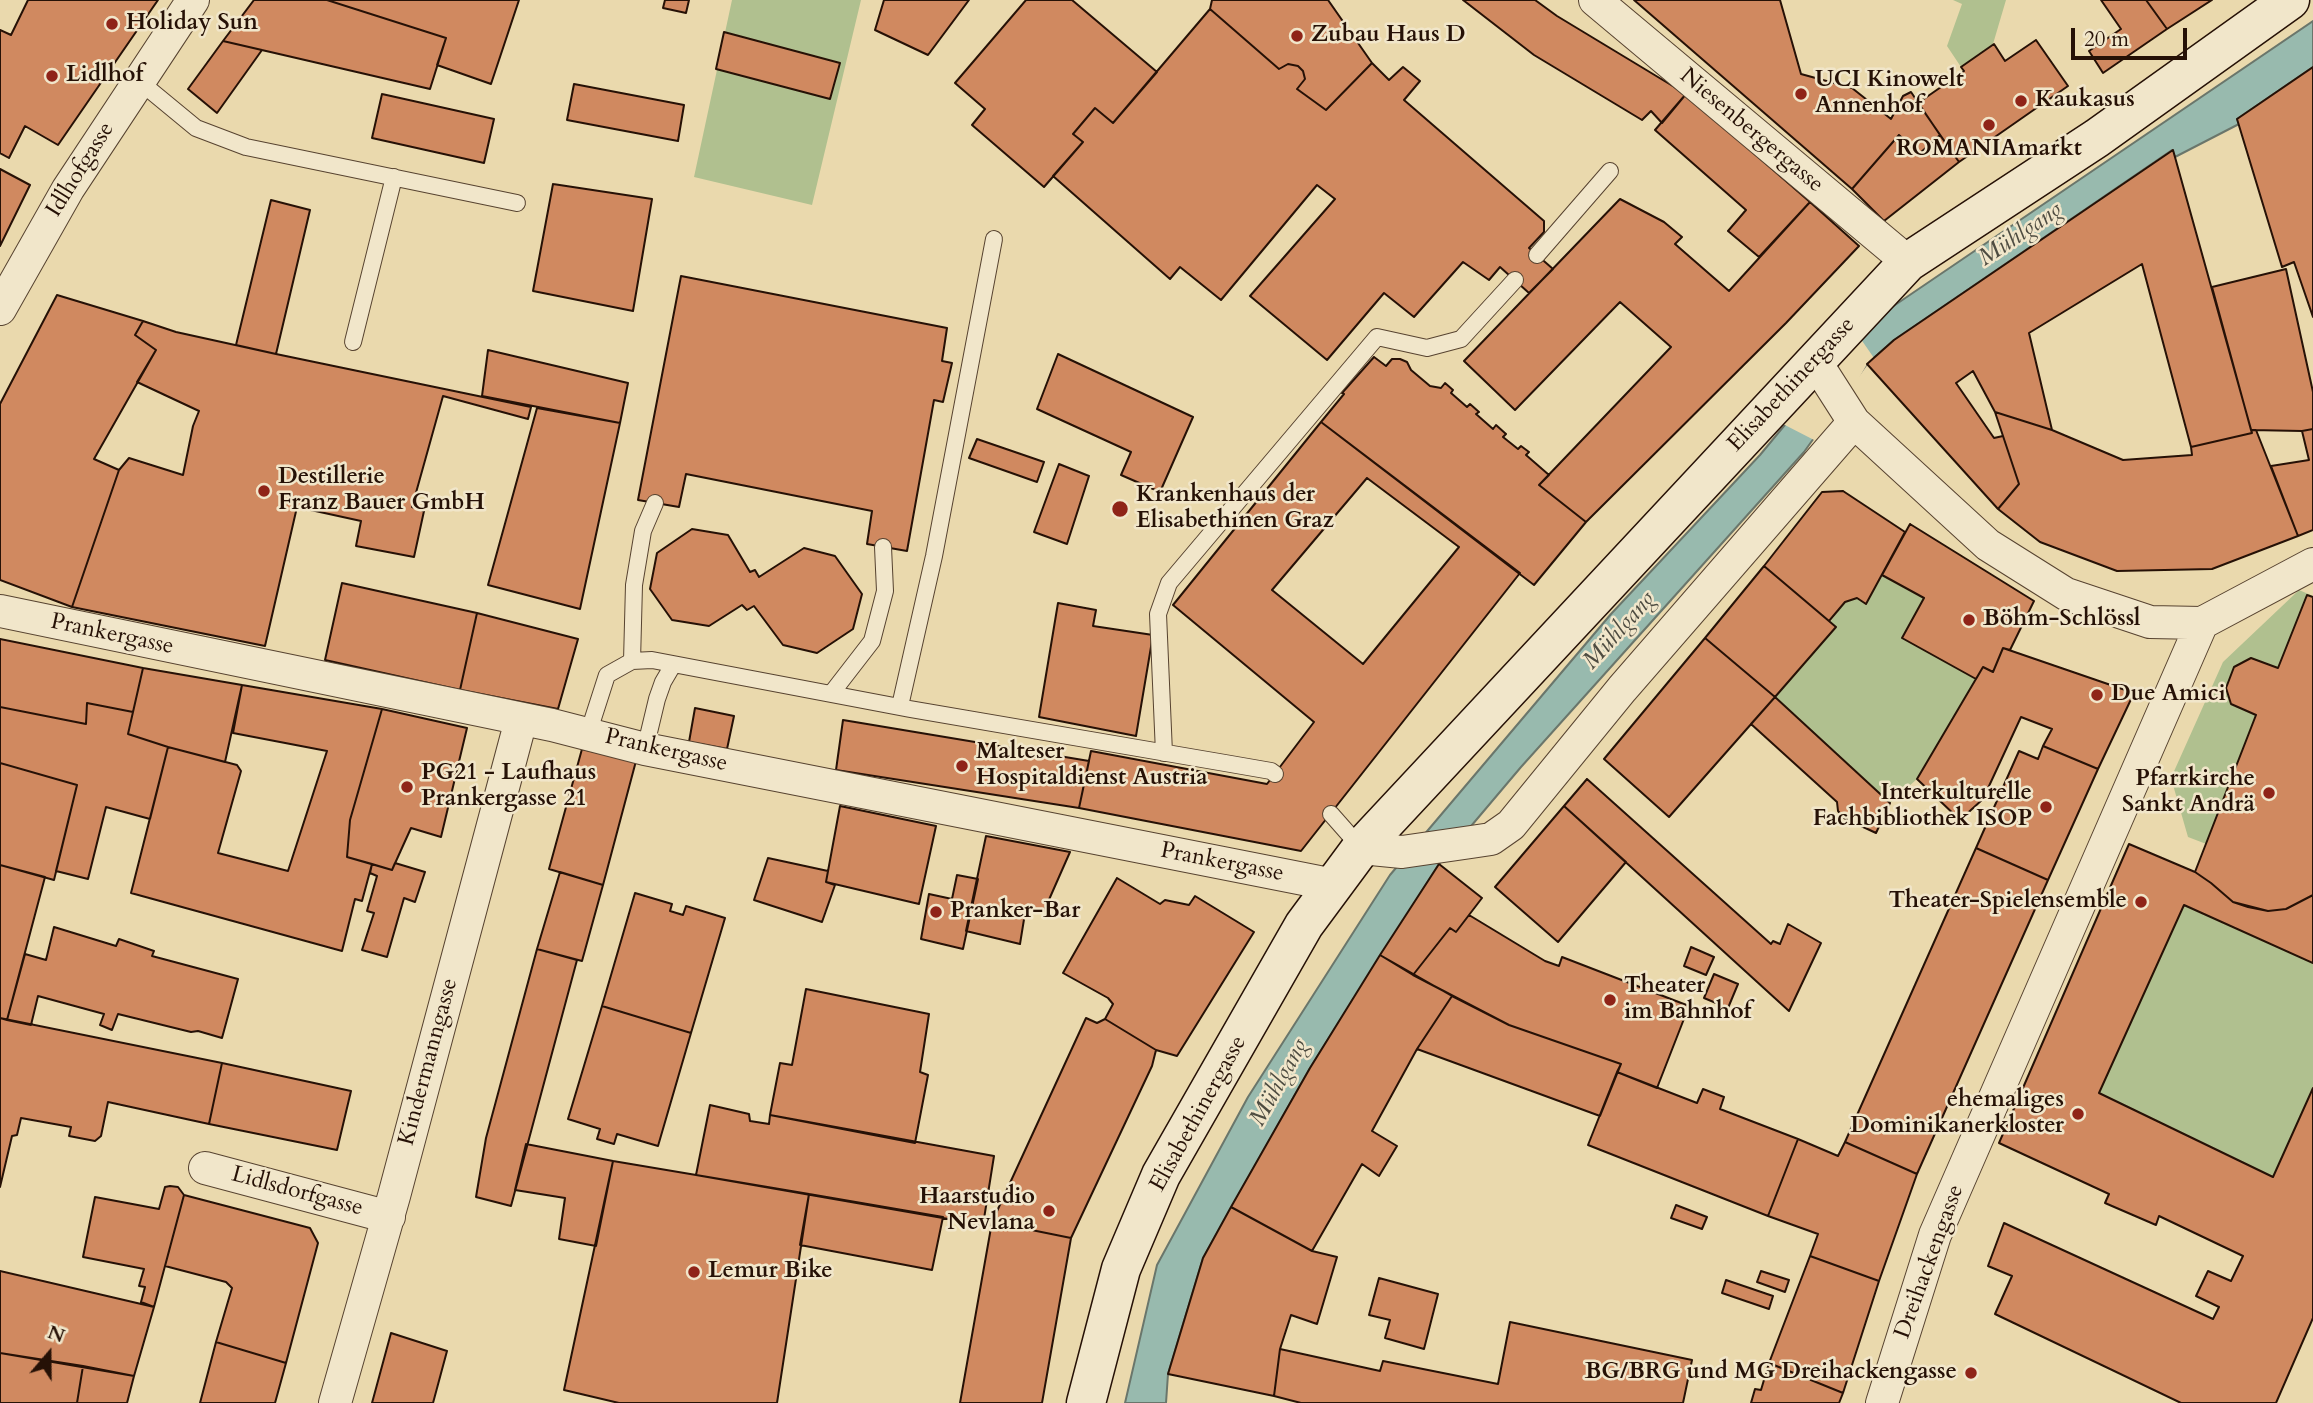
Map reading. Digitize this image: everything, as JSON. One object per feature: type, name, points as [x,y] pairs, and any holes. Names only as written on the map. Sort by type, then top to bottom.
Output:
[{"type":"main road","name":"Elisabethinergasse","points":[[1086,1403],[1121,1269],[1161,1175],[1304,925],[1362,848],[1819,367],[1908,262],[2097,138],[2290,0]]},
{"type":"street","name":"Idlhofgasse","points":[[0,309],[68,189],[193,0]]},
{"type":"street","name":"Niesenbergergasse","points":[[1595,0],[1908,262]]},
{"type":"street","points":[[1819,367],[1849,414],[1988,545],[2066,594],[2150,622],[2202,623],[2313,564]]},
{"type":"street","points":[[1362,848],[1402,852],[1491,839],[1511,825],[1849,414]]},
{"type":"street","name":"Prankergasse","points":[[0,611],[588,734],[645,749],[1334,885]]},
{"type":"street","name":"Dreihackengasse","points":[[1882,1403],[1934,1235],[2202,623]]},
{"type":"street","name":"Kindermanngasse","points":[[335,1403],[389,1217],[521,720]]},
{"type":"street","name":"Lidlsdorfgasse","points":[[205,1168],[389,1217]]},
{"type":"lane","points":[[139,81],[196,128],[246,147],[517,203]]},
{"type":"lane","points":[[1537,255],[1610,171]]},
{"type":"lane","points":[[354,342],[394,177]]},
{"type":"lane","points":[[900,706],[934,556],[995,239]]},
{"type":"lane","points":[[1164,752],[1158,614],[1169,583],[1377,337],[1427,348],[1461,339],[1515,280]]},
{"type":"lane","points":[[632,661],[634,585],[643,531],[655,502]]},
{"type":"lane","points":[[831,694],[872,641],[885,591],[883,547]]},
{"type":"lane","points":[[588,734],[607,675],[632,661],[652,660],[1271,771],[1275,774]]},
{"type":"lane","points":[[645,749],[660,691],[673,665]]},
{"type":"lane","points":[[1331,814],[1362,848]]},
{"type":"green space","points":[[732,0],[861,0],[812,205],[694,177]]},
{"type":"green space","points":[[1953,0],[2006,0],[1993,44],[1961,67],[1947,46],[1962,4]]},
{"type":"green space","points":[[1882,575],[1924,598],[1976,679],[1917,779],[1890,803],[1775,697],[1845,602],[1857,598],[1866,603]]},
{"type":"green space","name":"Pfarrkirche Sankt Andrä","points":[[2299,590],[2313,596],[2313,885],[2188,837],[2171,778],[2223,662]]},
{"type":"green space","points":[[2184,905],[2313,963],[2313,1088],[2273,1177],[2099,1093]]},
{"type":"water","name":"Mühlgang","points":[[2313,21],[2313,67],[2237,119],[2239,124],[2175,157],[2172,150],[1894,340],[1867,364],[1804,452],[1521,767],[1439,864],[1310,1068],[1203,1258],[1168,1374],[1166,1403],[1125,1403],[1157,1265],[1248,1097],[1390,875],[1611,614],[1760,455],[1870,322]]},
{"type":"pier","points":[[1858,335],[1874,358],[1867,364],[1851,392],[1816,441],[1781,423]]},
{"type":"building","name":"Lidlhof","points":[[28,0],[158,0],[58,145],[25,126],[9,158],[0,153],[0,30],[11,35]]},
{"type":"building","points":[[254,0],[327,0],[446,38],[430,89],[223,41]]},
{"type":"building","points":[[327,0],[519,0],[491,84],[437,65],[446,38]]},
{"type":"building","points":[[665,0],[689,0],[686,13],[663,8]]},
{"type":"building","points":[[884,0],[969,0],[928,55],[875,30]]},
{"type":"building","points":[[1026,0],[1072,0],[1157,72],[1113,123],[1095,108],[1073,134],[1083,142],[1044,187],[972,125],[985,109],[955,83]]},
{"type":"building","name":"Zubau Haus D","points":[[1212,0],[1328,0],[1372,63],[1326,110],[1297,89],[1305,79],[1298,66],[1288,64],[1279,69],[1210,9]]},
{"type":"building","points":[[1463,0],[1535,0],[1686,94],[1662,123],[1651,111],[1642,120],[1534,55]]},
{"type":"building","name":"UCI Kinowelt Annenhof","points":[[1634,0],[1780,0],[1801,74],[1852,88],[1891,119],[1903,96],[1911,92],[1940,135],[1919,154],[1899,135],[1852,189]]},
{"type":"building","points":[[2101,0],[2146,0],[2167,29],[2103,73],[2089,51],[2121,29]]},
{"type":"building","points":[[2146,0],[2212,0],[2167,29]]},
{"type":"building","points":[[1210,9],[1279,69],[1288,64],[1298,66],[1305,79],[1297,89],[1326,110],[1372,63],[1389,80],[1403,67],[1420,81],[1404,100],[1544,221],[1544,232],[1529,248],[1553,269],[1529,293],[1500,267],[1489,280],[1463,262],[1414,317],[1384,293],[1327,360],[1250,296],[1335,199],[1317,185],[1221,300],[1180,267],[1170,279],[1053,176],[1083,142],[1073,134],[1095,108],[1113,123]]},
{"type":"building","points":[[724,32],[840,63],[830,99],[716,69]]},
{"type":"building","points":[[2036,40],[2068,86],[1959,162],[1918,103],[1964,71],[1961,67],[1994,44],[2005,61]]},
{"type":"building","points":[[223,41],[262,50],[217,113],[188,89]]},
{"type":"building","points":[[2313,67],[2313,317],[2294,262],[2282,267],[2237,119]]},
{"type":"building","points":[[574,84],[684,105],[678,141],[567,120]]},
{"type":"building","points":[[382,94],[494,119],[484,163],[372,138]]},
{"type":"building","points":[[1686,94],[1810,202],[1759,257],[1728,231],[1746,210],[1655,130]]},
{"type":"building","points":[[1899,135],[1919,154],[1940,135],[1959,162],[1884,221],[1852,189]]},
{"type":"building","points":[[2173,150],[2252,433],[2191,447],[2142,264],[2029,333],[2052,430],[1995,412],[1973,371],[1956,383],[1994,438],[2003,436],[2019,484],[1998,509],[1867,364],[1894,340]]},
{"type":"building","points":[[0,169],[30,185],[0,246]]},
{"type":"building","points":[[553,184],[652,199],[633,311],[533,291]]},
{"type":"building","points":[[1620,199],[1664,222],[1682,237],[1675,244],[1729,291],[1810,202],[1859,246],[1786,323],[1586,522],[1539,485],[1671,347],[1620,302],[1515,410],[1464,361]]},
{"type":"building","points":[[271,200],[310,210],[276,354],[236,345]]},
{"type":"building","points":[[2286,269],[2313,392],[2313,429],[2251,430],[2212,287]]},
{"type":"building","points":[[681,276],[947,328],[942,361],[952,363],[943,402],[934,400],[907,551],[867,544],[872,511],[686,474],[679,507],[638,500]]},
{"type":"building","points":[[57,295],[143,321],[135,335],[156,350],[94,459],[119,470],[72,607],[0,580],[0,404]]},
{"type":"building","name":"Destillerie Franz Bauer GmbH","points":[[143,321],[176,332],[531,407],[528,419],[443,396],[412,507],[424,511],[414,557],[356,546],[361,521],[297,507],[265,646],[72,607],[119,470],[129,458],[183,475],[193,426],[199,411],[137,382],[156,350],[135,335]]},
{"type":"building","points":[[488,350],[628,383],[620,423],[482,396]]},
{"type":"building","points":[[1058,354],[1193,417],[1160,492],[1121,475],[1131,452],[1037,409]]},
{"type":"building","points":[[1374,357],[1386,366],[1392,359],[1407,362],[1411,370],[1430,386],[1441,388],[1445,383],[1453,390],[1451,393],[1467,407],[1470,404],[1479,412],[1476,414],[1493,429],[1496,425],[1506,434],[1503,437],[1518,449],[1521,446],[1529,452],[1526,455],[1549,475],[1539,485],[1586,522],[1534,585],[1321,422]]},
{"type":"building","points":[[537,408],[620,423],[580,609],[488,585]]},
{"type":"building","points":[[1995,412],[2052,430],[2123,460],[2192,455],[2191,447],[2256,430],[2298,536],[2212,569],[2117,571],[2040,542],[1998,509],[2019,484]]},
{"type":"building","points":[[1321,422],[1520,573],[1301,851],[1079,808],[1091,751],[1267,784],[1314,722],[1173,605]],"holes":[[[1367,478],[1459,547],[1363,664],[1272,590]]]},
{"type":"building","points":[[2313,429],[2313,530],[2298,536],[2271,466],[2309,460],[2302,431]]},
{"type":"building","points":[[977,439],[1044,462],[1037,482],[969,458]]},
{"type":"building","points":[[1059,464],[1089,476],[1067,544],[1034,532]]},
{"type":"building","points":[[1843,491],[1905,532],[1866,604],[1857,598],[1845,602],[1829,621],[1764,566],[1822,492]]},
{"type":"building","name":"Böhm-Schlössl","points":[[1910,524],[2034,601],[2010,650],[2003,648],[1993,672],[1983,667],[1976,679],[1902,638],[1924,598],[1882,575]]},
{"type":"building","points":[[692,529],[728,535],[750,572],[755,570],[759,577],[804,548],[835,556],[862,594],[853,629],[817,653],[783,645],[754,606],[747,610],[742,605],[709,626],[672,620],[650,589],[657,553]]},
{"type":"building","points":[[1764,566],[1836,627],[1775,697],[1705,638]]},
{"type":"building","points":[[342,583],[477,613],[460,690],[325,660]]},
{"type":"building","name":"Pfarrkirche Sankt Andrä","points":[[2307,595],[2313,597],[2313,895],[2286,909],[2268,911],[2233,902],[2195,872],[2256,715],[2231,704],[2226,688],[2234,667],[2251,658],[2278,668]]},
{"type":"building","points":[[1058,603],[1096,610],[1093,626],[1153,635],[1136,736],[1039,717]]},
{"type":"building","points":[[477,613],[578,639],[558,709],[460,690]]},
{"type":"building","points":[[1705,638],[1775,697],[1669,817],[1604,759]]},
{"type":"building","points":[[0,639],[143,668],[133,712],[87,703],[86,724],[0,707]]},
{"type":"building","points":[[2003,648],[2134,693],[2098,769],[2043,746],[2052,729],[2021,717],[1983,799],[1960,820],[1917,779],[1983,667],[1993,672]]},
{"type":"building","points":[[143,668],[242,685],[225,762],[128,734]]},
{"type":"building","points":[[242,685],[382,709],[350,820],[347,857],[372,864],[362,901],[355,899],[342,951],[131,893],[168,747],[237,765],[241,771],[218,853],[288,871],[327,751],[233,733]]},
{"type":"building","points":[[1775,697],[1890,803],[1876,833],[1844,818],[1838,811],[1837,802],[1751,724]]},
{"type":"building","points":[[87,703],[133,712],[128,734],[168,747],[150,819],[106,807],[88,879],[56,871],[77,785],[0,763],[0,707],[86,724]]},
{"type":"building","points":[[695,708],[734,716],[727,749],[689,742]]},
{"type":"building","name":"PG21 - Laufhaus Prankergasse 21","points":[[382,709],[467,728],[441,837],[411,828],[392,870],[347,857],[350,820]]},
{"type":"building","name":"Malteser Hospitaldienst Austria","points":[[843,720],[1089,761],[1079,808],[836,770]]},
{"type":"building","points":[[2043,746],[2098,769],[2048,880],[1976,848],[2019,751],[2038,759]]},
{"type":"building","points":[[582,749],[636,761],[603,885],[549,869]]},
{"type":"building","points":[[0,763],[77,785],[54,880],[0,865]]},
{"type":"building","points":[[1587,779],[1771,944],[1773,941],[1780,944],[1788,924],[1821,943],[1789,1011],[1564,806]]},
{"type":"building","points":[[840,806],[936,826],[919,904],[826,882]]},
{"type":"building","points":[[1564,806],[1626,862],[1558,942],[1495,887]]},
{"type":"building","points":[[986,836],[1070,852],[1044,911],[1026,907],[1020,944],[966,931]]},
{"type":"building","name":"ehemaliges Dominikanerkloster","points":[[2129,844],[2195,872],[2233,902],[2248,907],[2268,911],[2286,909],[2313,895],[2313,963],[2184,905],[2099,1093],[2273,1177],[2313,1088],[2313,1318],[2276,1403],[2181,1403],[1995,1314],[2012,1276],[1988,1266],[2004,1223],[2213,1319],[2219,1307],[2196,1296],[2208,1271],[2231,1281],[2243,1256],[2159,1216],[2156,1225],[2105,1203],[2109,1194],[1999,1143]]},
{"type":"building","points":[[1976,848],[2048,880],[1917,1174],[1845,1142]]},
{"type":"building","points":[[768,858],[828,871],[826,882],[835,885],[822,922],[754,900]]},
{"type":"building","points":[[395,863],[425,872],[415,902],[404,898],[387,957],[362,950],[374,913],[367,911],[377,876],[370,873],[372,864],[392,870]]},
{"type":"building","points":[[1439,864],[1482,898],[1456,932],[1450,928],[1413,975],[1380,955]]},
{"type":"building","points":[[0,865],[45,877],[7,1020],[0,1018]]},
{"type":"building","points":[[560,872],[603,885],[582,961],[537,949]]},
{"type":"building","points":[[957,875],[978,879],[963,949],[921,939],[929,894],[952,899]]},
{"type":"building","points":[[1117,878],[1160,904],[1165,900],[1189,905],[1195,896],[1254,932],[1177,1056],[1156,1050],[1105,1019],[1113,1004],[1108,998],[1063,973]]},
{"type":"building","points":[[635,893],[672,904],[670,911],[683,915],[686,906],[725,918],[691,1033],[602,1006]]},
{"type":"building","points":[[1469,915],[1545,961],[1559,966],[1562,957],[1689,1006],[1657,1088],[1617,1072],[1621,1064],[1509,1025],[1413,975],[1450,928],[1456,932]]},
{"type":"building","points":[[54,927],[116,946],[119,939],[154,951],[152,956],[238,979],[222,1038],[118,1014],[112,1030],[100,1025],[104,1014],[38,996],[31,1025],[7,1020],[25,954],[46,960]]},
{"type":"building","points":[[1691,947],[1714,957],[1706,975],[1684,966]]},
{"type":"building","points":[[537,949],[577,960],[511,1206],[476,1197],[486,1138]]},
{"type":"building","points":[[1380,955],[1452,996],[1417,1049],[1372,1131],[1397,1146],[1379,1176],[1362,1164],[1312,1251],[1231,1207],[1310,1068]]},
{"type":"building","points":[[1714,974],[1738,984],[1728,1008],[1704,998]]},
{"type":"building","points":[[806,989],[929,1014],[920,1072],[928,1075],[915,1143],[770,1115],[780,1063],[792,1065]]},
{"type":"building","points":[[1452,996],[1509,1025],[1621,1064],[1600,1116],[1417,1049]]},
{"type":"building","points":[[602,1006],[691,1033],[658,1146],[617,1134],[614,1144],[597,1139],[600,1129],[568,1119]]},
{"type":"building","points":[[0,1018],[222,1063],[209,1124],[108,1102],[101,1136],[95,1141],[69,1136],[71,1127],[21,1118],[17,1135],[12,1136],[0,1187]]},
{"type":"building","points":[[1086,1018],[1097,1023],[1105,1019],[1156,1050],[1152,1066],[1071,1238],[992,1222]]},
{"type":"building","points":[[222,1063],[351,1091],[337,1150],[209,1124]]},
{"type":"building","points":[[1617,1072],[1697,1103],[1703,1089],[1724,1097],[1720,1109],[1798,1139],[1768,1216],[1588,1145]]},
{"type":"building","points":[[710,1105],[749,1114],[750,1121],[769,1124],[770,1115],[994,1156],[983,1225],[696,1175]]},
{"type":"building","points":[[1798,1139],[1838,1156],[1845,1142],[1917,1174],[1879,1281],[1810,1256],[1818,1234],[1768,1216]]},
{"type":"building","points":[[526,1144],[613,1161],[596,1246],[559,1239],[565,1198],[515,1190]]},
{"type":"building","name":"Lemur Bike","points":[[613,1161],[809,1194],[777,1403],[619,1403],[564,1390]]},
{"type":"building","points":[[165,1187],[178,1187],[184,1195],[154,1307],[141,1302],[145,1287],[139,1286],[144,1269],[83,1257],[95,1197],[159,1209]]},
{"type":"building","points":[[809,1194],[943,1217],[932,1270],[800,1245]]},
{"type":"building","points":[[184,1195],[310,1228],[318,1243],[286,1363],[216,1342],[232,1288],[226,1282],[165,1266]]},
{"type":"building","points":[[1676,1205],[1707,1217],[1702,1229],[1671,1218]]},
{"type":"building","points":[[1231,1207],[1312,1251],[1337,1257],[1317,1324],[1291,1315],[1280,1349],[1274,1396],[1168,1374],[1203,1258]]},
{"type":"building","points":[[992,1222],[1071,1238],[1042,1403],[960,1403]]},
{"type":"building","points":[[1810,1256],[1879,1281],[1843,1393],[1769,1363]]},
{"type":"building","points":[[0,1271],[154,1307],[134,1376],[0,1353]]},
{"type":"building","points":[[1761,1271],[1789,1280],[1785,1292],[1757,1282]]},
{"type":"building","points":[[1379,1278],[1438,1294],[1424,1349],[1385,1338],[1390,1320],[1369,1315]]},
{"type":"building","points":[[1726,1280],[1773,1296],[1769,1309],[1722,1293]]},
{"type":"building","points":[[1510,1322],[1692,1360],[1683,1403],[1301,1403],[1274,1396],[1280,1349],[1380,1371],[1383,1361],[1498,1384]]},
{"type":"building","points":[[391,1333],[447,1351],[433,1403],[372,1403]]},
{"type":"building","points":[[216,1342],[286,1363],[275,1403],[200,1403]]},
{"type":"building","points":[[0,1353],[83,1366],[77,1403],[0,1403]]},
{"type":"building","points":[[1769,1363],[1843,1393],[1839,1403],[1751,1403],[1755,1389],[1761,1390]]},
{"type":"building","points":[[83,1366],[134,1376],[127,1403],[77,1403]]},
{"type":"place","name":"Holiday Sun","points":[[112,24]]},
{"type":"place","name":"Zubau Haus D","points":[[1297,36]]},
{"type":"place","name":"Lidlhof","points":[[52,76]]},
{"type":"place","name":"UCI Kinowelt Annenhof","points":[[1801,94]]},
{"type":"place","name":"Kaukasus","points":[[2021,101]]},
{"type":"place","name":"ROMANIAmarkt","points":[[1989,125]]},
{"type":"place","name":"Destillerie Franz Bauer GmbH","points":[[264,491]]},
{"type":"place","name":"Krankenhaus der Elisabethinen Graz","points":[[1120,509]]},
{"type":"place","name":"Böhm-Schlössl","points":[[1969,620]]},
{"type":"place","name":"Due Amici","points":[[2097,695]]},
{"type":"place","name":"Malteser Hospitaldienst Austria","points":[[962,766]]},
{"type":"place","name":"PG21 - Laufhaus Prankergasse 21","points":[[407,787]]},
{"type":"place","name":"Pfarrkirche Sankt Andrä","points":[[2269,793]]},
{"type":"place","name":"Interkulturelle Fachbibliothek ISOP","points":[[2046,807]]},
{"type":"place","name":"Theater-Spielensemble","points":[[2141,902]]},
{"type":"place","name":"Pranker-Bar","points":[[936,912]]},
{"type":"place","name":"Theater im Bahnhof","points":[[1610,1000]]},
{"type":"place","name":"ehemaliges Dominikanerkloster","points":[[2078,1114]]},
{"type":"place","name":"Haarstudio Nevlana","points":[[1049,1211]]},
{"type":"place","name":"Lemur Bike","points":[[694,1272]]},
{"type":"place","name":"BG/BRG und MG Dreihackengasse","points":[[1971,1373]]}]
